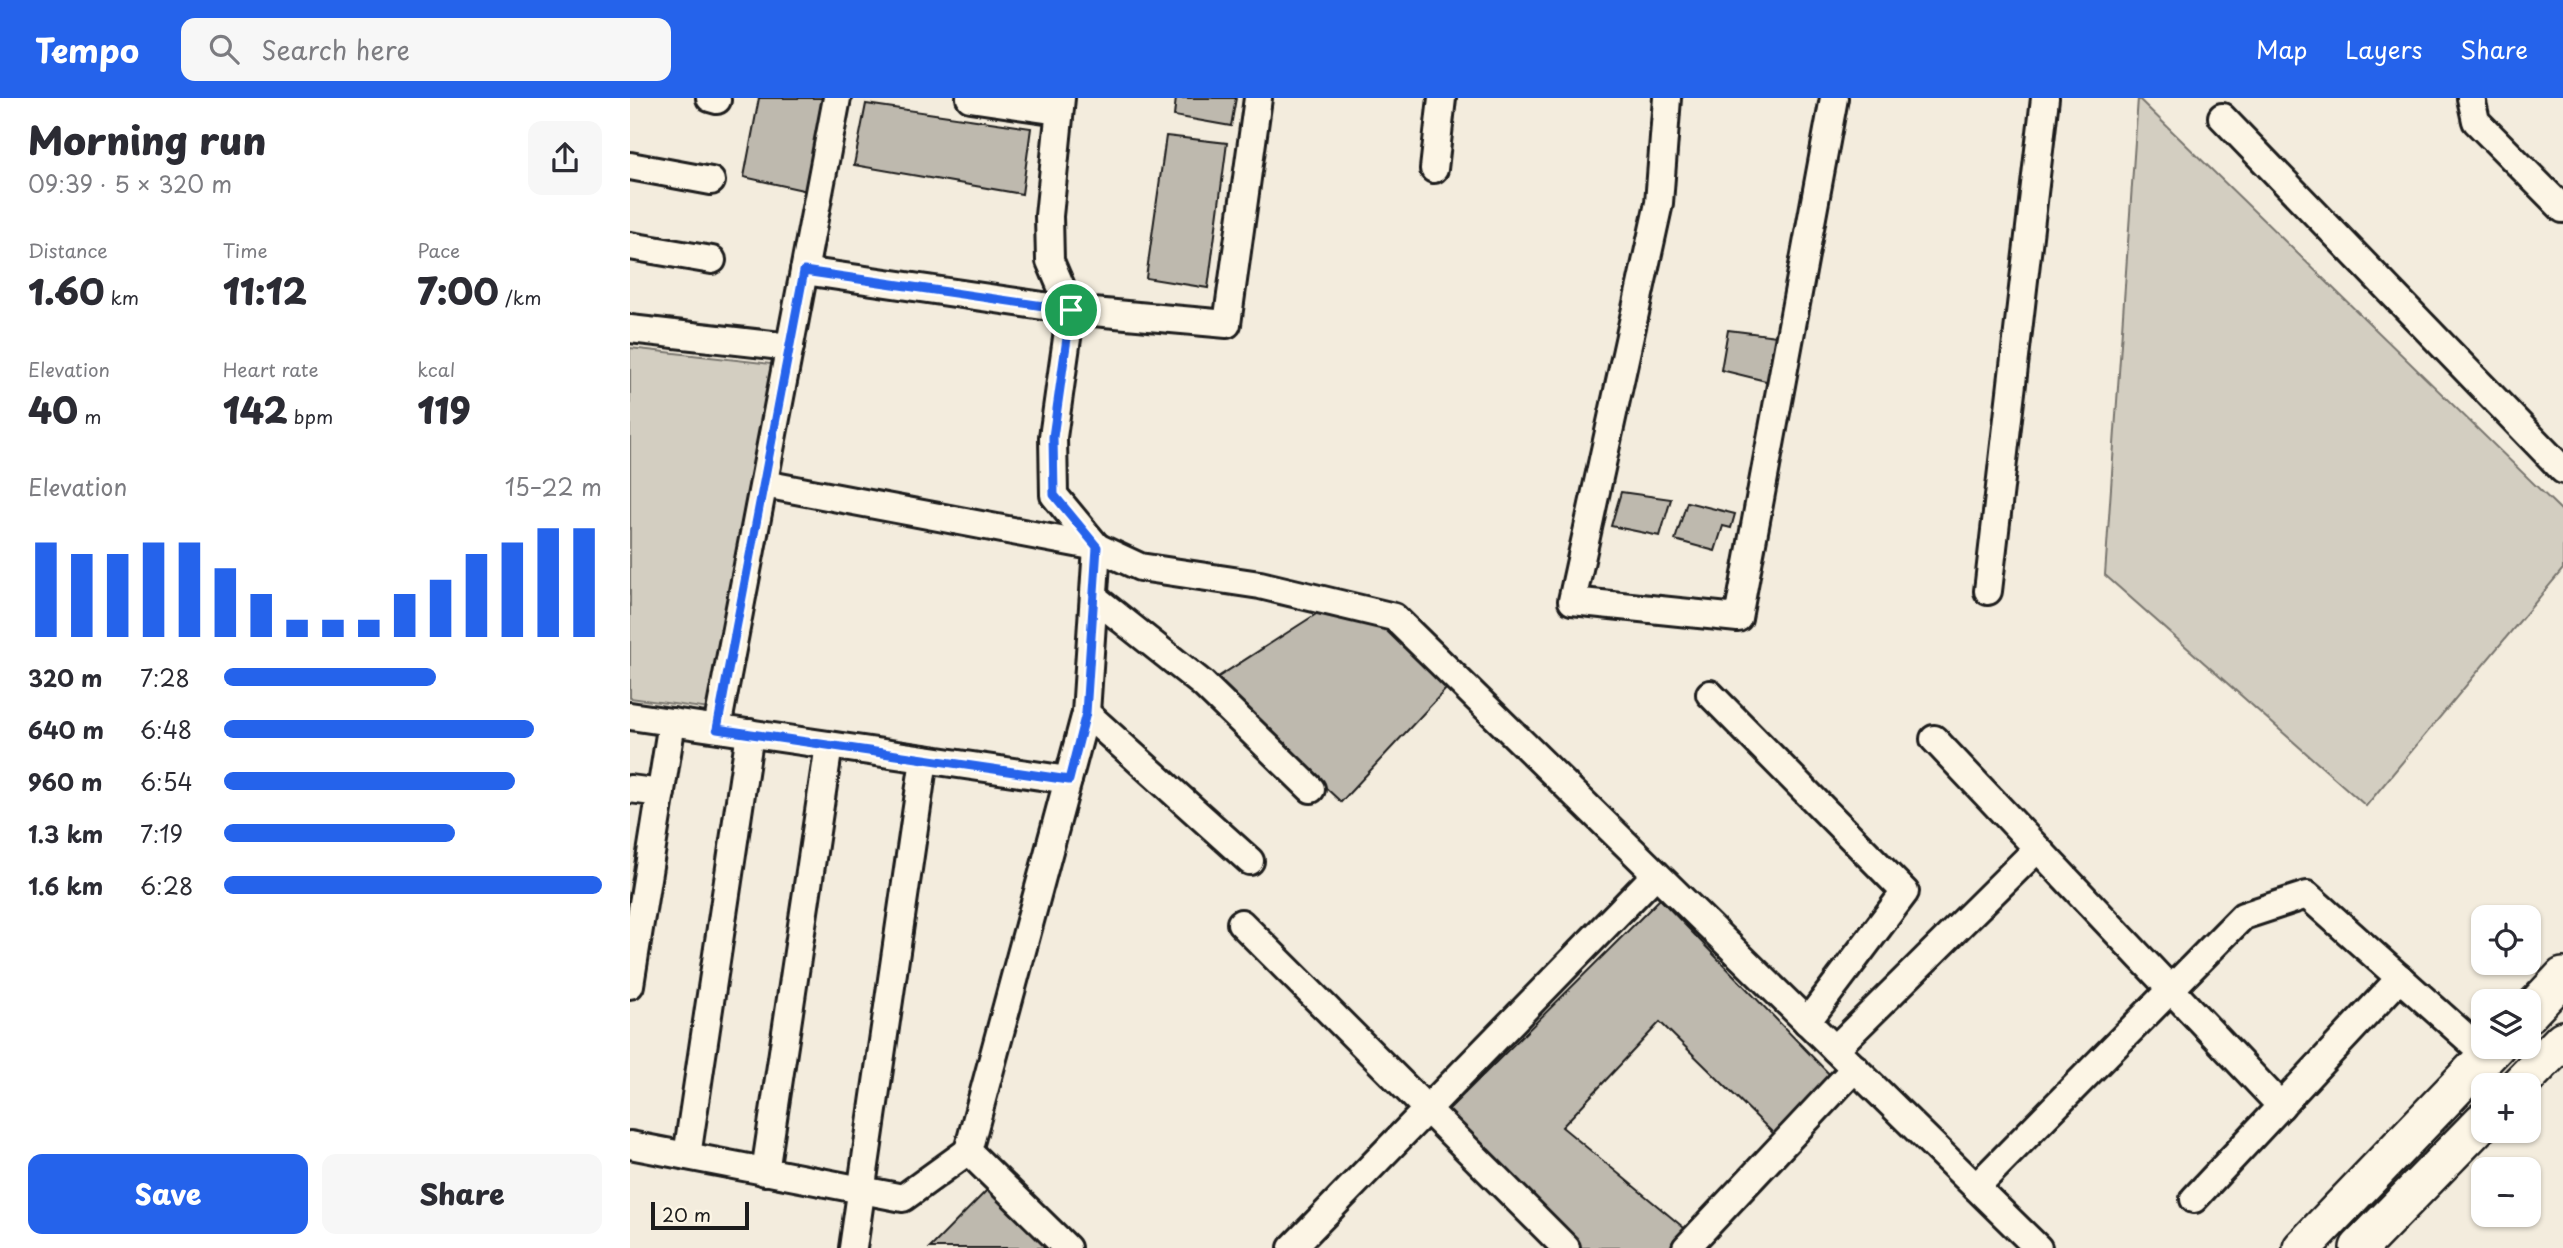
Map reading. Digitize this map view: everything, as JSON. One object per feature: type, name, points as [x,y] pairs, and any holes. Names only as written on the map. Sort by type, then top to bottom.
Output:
[{"type":"main road","points":[[2541,1001],[2563,978]]},
{"type":"main road","points":[[2531,1073],[2563,1040]]},
{"type":"main road","points":[[2302,1248],[2483,1059]]},
{"type":"main road","points":[[2359,1248],[2471,1133]]},
{"type":"street","points":[[717,729],[837,98]]},
{"type":"street","points":[[630,1145],[903,1198],[968,1152],[1086,713],[1096,599],[1097,547],[1054,495],[1053,437],[1071,310],[1050,261],[1049,216],[1060,104],[970,98]]},
{"type":"street","points":[[804,271],[1071,310],[1227,324],[1258,98]]},
{"type":"street","points":[[1434,169],[1441,98]]},
{"type":"street","points":[[1667,98],[1659,203],[1572,601],[1738,618],[1834,98]]},
{"type":"street","points":[[1988,591],[2045,98]]},
{"type":"street","points":[[2471,98],[2476,121],[2563,209]]},
{"type":"street","points":[[2222,117],[2563,470]]},
{"type":"street","points":[[630,166],[711,181]]},
{"type":"street","points":[[630,246],[712,260]]},
{"type":"street","points":[[630,329],[790,347]]},
{"type":"street","points":[[764,484],[1097,547],[1140,567],[1260,585],[1394,617],[2038,1248]]},
{"type":"street","points":[[1096,599],[1203,684],[1311,789]]},
{"type":"street","points":[[1710,694],[1905,892],[1807,1022]]},
{"type":"street","points":[[1086,713],[1250,861]]},
{"type":"street","points":[[630,716],[1069,780]]},
{"type":"street","points":[[630,985],[672,722]]},
{"type":"street","points":[[687,1156],[750,733]]},
{"type":"street","points":[[1934,739],[2281,1106]]},
{"type":"street","points":[[765,1172],[829,745]]},
{"type":"street","points":[[853,1248],[924,759]]},
{"type":"street","points":[[630,789],[661,793]]},
{"type":"street","points":[[1835,1049],[2037,849]]},
{"type":"street","points":[[1292,1248],[1656,874]]},
{"type":"street","points":[[1976,1187],[2243,916],[2307,895],[2400,978],[2471,1035]]},
{"type":"street","points":[[1241,923],[1566,1248]]},
{"type":"street","points":[[2194,1199],[2400,978]]},
{"type":"street","points":[[1686,1248],[1855,1068]]},
{"type":"street","points":[[968,1152],[1067,1248]]},
{"type":"shaded area","points":[[2138,98],[2563,512],[2563,569],[2366,806],[2105,575]]},
{"type":"shaded area","points":[[630,348],[780,365],[709,709],[630,698]]},
{"type":"building","points":[[759,98],[827,98],[812,192],[744,177]]},
{"type":"building","points":[[1176,98],[1236,98],[1231,126],[1174,116]]},
{"type":"building","points":[[866,104],[1031,128],[1022,194],[854,165]]},
{"type":"building","points":[[1166,136],[1227,143],[1208,288],[1146,278]]},
{"type":"building","points":[[1728,330],[1785,337],[1774,383],[1721,370]]},
{"type":"building","points":[[1621,492],[1671,499],[1660,536],[1611,526]]},
{"type":"building","points":[[1687,502],[1735,514],[1731,528],[1723,526],[1715,551],[1675,540]]},
{"type":"building","points":[[1324,609],[1390,630],[1447,688],[1341,802],[1212,681]]},
{"type":"building","points":[[1660,899],[1832,1077],[1774,1134],[1660,1022],[1562,1127],[1689,1232],[1672,1248],[1579,1248],[1443,1115]]},
{"type":"building","points":[[993,1184],[1057,1248],[930,1248]]},
{"type":"route","points":[[804,271],[1071,310],[1053,437],[1054,495],[1097,547],[1096,599],[1086,713],[1069,780],[717,729],[804,271]]}]
